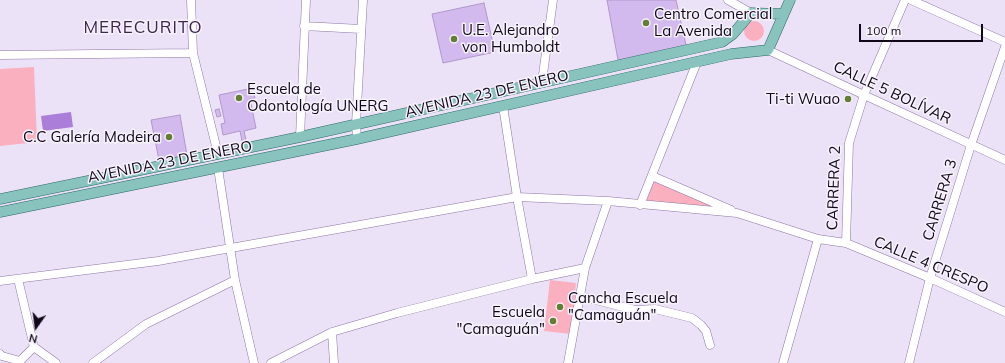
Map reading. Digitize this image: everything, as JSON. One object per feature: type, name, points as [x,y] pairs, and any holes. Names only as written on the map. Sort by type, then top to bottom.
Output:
[{"type":"main road","points":[[768,50],[790,0]]},
{"type":"main road","name":"AVENIDA 23 DE ENERO","points":[[0,199],[300,137],[722,42],[733,34],[751,13]]},
{"type":"main road","points":[[751,13],[783,14]]},
{"type":"main road","name":"AVENIDA 23 DE ENERO","points":[[0,212],[357,139],[731,54],[768,50]]},
{"type":"street","points":[[191,0],[193,53],[218,154]]},
{"type":"street","points":[[300,137],[306,0]]},
{"type":"street","points":[[357,139],[356,124],[363,0]]},
{"type":"street","points":[[542,82],[553,0]]},
{"type":"street","points":[[728,0],[751,13]]},
{"type":"street","name":"CARRERA 2","points":[[846,244],[849,142],[864,95],[905,0]]},
{"type":"street","points":[[910,0],[1005,42]]},
{"type":"street","points":[[304,26],[361,29]]},
{"type":"street","name":"CARRERA 3","points":[[909,363],[930,278],[971,145],[1005,47]]},
{"type":"street","name":"CALLE 5 BOLÍVAR","points":[[768,50],[1005,160]]},
{"type":"street","points":[[0,55],[193,53]]},
{"type":"street","points":[[640,205],[697,62]]},
{"type":"street","points":[[503,106],[517,197],[532,279]]},
{"type":"street","points":[[218,168],[235,280],[254,363]]},
{"type":"street","points":[[652,176],[737,213]]},
{"type":"street","points":[[0,281],[158,261],[517,197],[608,201],[737,213]]},
{"type":"street","points":[[568,363],[585,268],[608,201]]},
{"type":"street","name":"CALLE 4 CRESPO","points":[[737,213],[818,238],[846,244],[930,278],[1005,312]]},
{"type":"street","points":[[783,363],[818,238]]},
{"type":"street","points":[[271,363],[332,332],[397,313],[532,279],[585,268]]},
{"type":"street","points":[[18,279],[34,348],[56,363]]},
{"type":"street","points":[[93,363],[146,324],[235,280]]},
{"type":"street","points":[[580,296],[635,310],[655,309],[692,318],[706,331],[710,345]]},
{"type":"street","points":[[332,332],[334,363]]},
{"type":"street","points":[[0,354],[20,362],[34,348]]},
{"type":"shaded area","points":[[754,21],[761,24],[764,31],[761,38],[754,41],[747,38],[744,31],[747,24]]},
{"type":"shaded area","points":[[34,67],[37,142],[0,146],[0,69]]},
{"type":"shaded area","points":[[71,112],[73,127],[43,131],[41,116]]},
{"type":"shaded area","points":[[654,180],[719,209],[646,202]]},
{"type":"shaded area","name":"Cancha Escuela \"Camaguán\"","points":[[550,280],[576,283],[571,334],[544,331]]},
{"type":"building","name":"Centro Comercial La Avenida","points":[[607,0],[676,0],[686,45],[618,60]]},
{"type":"building","points":[[484,3],[495,52],[443,63],[432,14]]},
{"type":"building","points":[[248,89],[249,95],[254,94],[255,98],[250,99],[256,128],[244,131],[246,140],[242,141],[240,131],[223,135],[221,124],[225,123],[219,95]]},
{"type":"building","points":[[219,109],[221,116],[217,117],[215,110]]},
{"type":"building","name":"C.C Galería Madeira","points":[[180,115],[187,155],[159,160],[151,120]]},
{"type":"place","name":"Centro Comercial La Avenida","points":[[646,23]]},
{"type":"place","name":"U.E. Alejandro von Humboldt","points":[[454,39]]},
{"type":"place","name":"Escuela de Odontología UNERG","points":[[239,98]]},
{"type":"place","name":"Ti-ti Wuao","points":[[848,99]]},
{"type":"place","name":"C.C Galería Madeira","points":[[169,137]]},
{"type":"place","name":"Cancha Escuela \"Camaguán\"","points":[[560,307]]},
{"type":"place","name":"Escuela \"Camaguán\"","points":[[553,321]]},
{"type":"district","name":"MERECURITO","points":[[143,28]]}]
